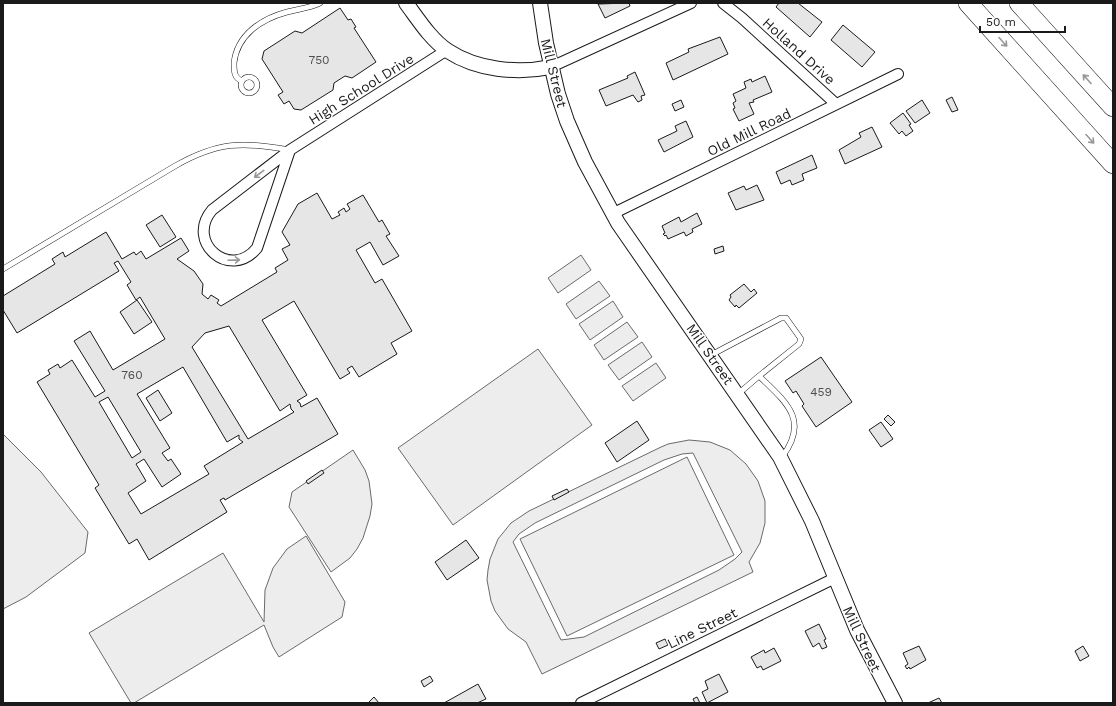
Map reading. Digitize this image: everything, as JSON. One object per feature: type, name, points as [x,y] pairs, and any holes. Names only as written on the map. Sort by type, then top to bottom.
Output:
[{"type":"highway","points":[[968,3],[1113,164]]},
{"type":"highway","points":[[1019,3],[1113,108]]},
{"type":"street","points":[[406,3],[435,39],[447,50],[464,60],[484,66],[519,70],[551,67],[691,3]]},
{"type":"street","name":"Mill Street","points":[[540,3],[551,67],[562,107],[572,134],[612,214],[781,458],[812,521],[835,578],[871,659],[895,703]]},
{"type":"street","name":"Holland Drive","points":[[723,3],[742,18],[836,104]]},
{"type":"street","name":"High School Drive","points":[[290,150],[261,240],[257,248],[251,255],[238,260],[226,260],[215,254],[207,245],[203,233],[205,220],[209,213],[290,150],[447,50]]},
{"type":"street","name":"Old Mill Road","points":[[612,214],[898,74]]},
{"type":"street","name":"Line Street","points":[[581,703],[835,578]]},
{"type":"lane","points":[[242,81],[236,78],[235,59],[240,44],[248,32],[260,23],[276,16],[320,3]]},
{"type":"lane","points":[[3,269],[175,166],[203,151],[219,146],[254,144],[290,150]]},
{"type":"lane","points":[[710,355],[781,318],[786,318],[801,339],[799,344],[738,394]]},
{"type":"lane","points":[[759,376],[790,408],[794,417],[795,428],[793,438],[781,458]]},
{"type":"shaded area","points":[[581,255],[591,270],[558,293],[548,278]]},
{"type":"shaded area","points":[[599,281],[610,296],[576,319],[566,304]]},
{"type":"shaded area","points":[[613,301],[623,317],[590,340],[579,324]]},
{"type":"shaded area","points":[[627,322],[638,337],[604,360],[594,345]]},
{"type":"shaded area","points":[[642,342],[652,357],[619,380],[608,365]]},
{"type":"shaded area","points":[[538,349],[592,425],[453,525],[398,448]]},
{"type":"shaded area","points":[[656,363],[666,378],[633,401],[622,386]]},
{"type":"shaded area","points":[[3,434],[41,472],[88,532],[85,553],[26,597],[3,609]]},
{"type":"shaded area","points":[[689,440],[710,442],[730,450],[746,464],[758,481],[765,501],[765,523],[760,543],[749,562],[753,572],[542,674],[526,642],[508,629],[495,611],[491,601],[487,580],[488,570],[490,559],[498,539],[511,523],[529,511],[668,444]],"holes":[[[693,453],[742,552],[719,570],[584,637],[561,640],[513,542],[519,534],[535,523],[664,460],[682,454]]]},
{"type":"shaded area","points":[[353,450],[365,470],[369,481],[372,504],[370,516],[363,538],[357,549],[350,558],[331,572],[289,507],[292,492]]},
{"type":"shaded area","points":[[687,457],[734,555],[567,636],[520,539]]},
{"type":"shaded area","points":[[306,536],[345,602],[342,617],[279,657],[264,625],[134,703],[131,703],[89,633],[223,553],[264,622],[265,590],[273,568],[287,549]]},
{"type":"building","points":[[629,3],[630,6],[605,18],[598,4]]},
{"type":"building","points":[[779,3],[798,3],[822,22],[810,37],[776,7]]},
{"type":"building","points":[[340,8],[348,20],[351,19],[356,27],[354,28],[376,62],[352,78],[345,76],[334,83],[333,90],[301,110],[294,109],[289,101],[284,104],[278,95],[283,92],[262,59],[264,51],[295,31],[302,33]]},
{"type":"building","points":[[843,25],[875,52],[862,67],[831,40]]},
{"type":"building","points":[[720,37],[728,54],[673,80],[666,63],[689,52],[688,49]]},
{"type":"building","points":[[635,72],[645,95],[641,96],[642,100],[638,102],[633,95],[606,106],[599,90],[628,78],[627,76]]},
{"type":"building","points":[[765,76],[772,92],[753,100],[754,102],[749,103],[754,114],[739,121],[733,109],[735,108],[733,103],[736,101],[733,94],[746,88],[744,82],[751,79],[752,82]]},
{"type":"building","points":[[952,97],[958,110],[952,112],[946,100]]},
{"type":"building","points":[[681,100],[684,107],[675,111],[672,104]]},
{"type":"building","points":[[922,100],[930,113],[915,123],[906,111]]},
{"type":"building","points":[[903,113],[911,124],[909,125],[913,131],[906,136],[902,131],[899,134],[890,123]]},
{"type":"building","points":[[686,121],[693,137],[664,152],[658,140],[677,131],[675,126]]},
{"type":"building","points":[[872,127],[882,147],[845,164],[839,150],[861,137],[859,133]]},
{"type":"building","points":[[812,155],[817,168],[802,174],[804,180],[792,185],[790,180],[781,184],[776,172]]},
{"type":"building","points":[[757,185],[764,200],[736,210],[728,193],[744,186],[746,190]]},
{"type":"building","points":[[317,193],[332,219],[340,215],[338,212],[344,208],[346,212],[350,209],[347,204],[363,195],[379,222],[382,220],[390,234],[386,236],[399,256],[383,265],[370,242],[356,250],[375,283],[382,279],[412,331],[391,343],[397,354],[359,377],[352,366],[347,369],[350,373],[340,379],[294,301],[262,320],[307,395],[297,401],[300,403],[301,407],[317,398],[338,434],[225,500],[224,498],[220,500],[227,512],[149,560],[137,539],[129,544],[95,488],[99,485],[37,382],[50,374],[48,370],[58,364],[60,368],[72,360],[95,397],[105,391],[74,341],[90,331],[113,370],[165,339],[140,297],[136,300],[127,285],[131,282],[118,261],[114,263],[119,271],[17,333],[3,310],[3,296],[55,264],[52,259],[63,252],[65,257],[106,232],[122,259],[134,252],[136,255],[141,251],[146,259],[181,238],[189,251],[177,259],[194,271],[203,284],[202,294],[208,299],[211,295],[219,300],[217,303],[221,306],[277,272],[275,268],[288,260],[282,249],[290,245],[282,232],[298,204]],"holes":[[[229,326],[280,411],[290,404],[291,409],[294,412],[248,439],[192,347],[205,333]],[[183,367],[227,442],[239,435],[239,439],[243,442],[204,466],[209,474],[141,514],[128,493],[146,481],[136,464],[144,459],[162,487],[181,474],[171,459],[168,461],[162,453],[170,448],[137,394]],[[108,397],[141,452],[132,458],[99,402]]]},
{"type":"building","points":[[697,213],[702,224],[692,229],[693,232],[686,236],[684,232],[668,239],[666,235],[665,236],[663,234],[665,233],[662,226],[679,217],[681,222]]},
{"type":"building","points":[[162,215],[176,237],[160,247],[146,225]]},
{"type":"building","points":[[723,246],[724,251],[715,254],[714,249]]},
{"type":"building","points":[[744,284],[751,292],[754,289],[757,293],[739,308],[736,305],[735,307],[729,300],[731,297],[730,295]]},
{"type":"building","points":[[137,300],[152,322],[134,334],[120,312]]},
{"type":"building","points":[[821,357],[852,402],[816,427],[802,406],[804,404],[796,391],[793,393],[785,381]]},
{"type":"building","points":[[158,390],[172,413],[160,421],[146,398]]},
{"type":"building","points":[[888,415],[895,422],[891,426],[884,419]]},
{"type":"building","points":[[637,421],[649,440],[617,462],[605,443]]},
{"type":"building","points":[[881,422],[893,439],[881,447],[869,430]]},
{"type":"building","points":[[322,470],[324,473],[308,484],[306,481]]},
{"type":"building","points":[[567,489],[569,492],[554,500],[552,496]]},
{"type":"building","points":[[466,540],[479,558],[447,580],[435,562]]},
{"type":"building","points":[[819,624],[826,639],[824,640],[827,647],[822,649],[819,643],[813,647],[805,631]]},
{"type":"building","points":[[665,639],[668,645],[659,649],[656,643]]},
{"type":"building","points":[[919,646],[926,660],[910,669],[909,667],[907,669],[905,666],[908,664],[903,653]]},
{"type":"building","points":[[1083,646],[1089,656],[1080,661],[1075,651]]},
{"type":"building","points":[[774,648],[781,661],[763,670],[761,666],[757,668],[751,657],[764,650],[765,653]]},
{"type":"building","points":[[719,674],[728,692],[707,703],[702,692],[708,689],[705,681]]},
{"type":"building","points":[[430,676],[433,681],[424,687],[421,681]]},
{"type":"building","points":[[478,684],[486,699],[477,703],[444,703]]},
{"type":"building","points":[[374,697],[379,703],[368,703]]},
{"type":"building","points":[[697,697],[700,703],[695,703],[693,699]]},
{"type":"building","points":[[939,698],[942,703],[928,703]]}]
